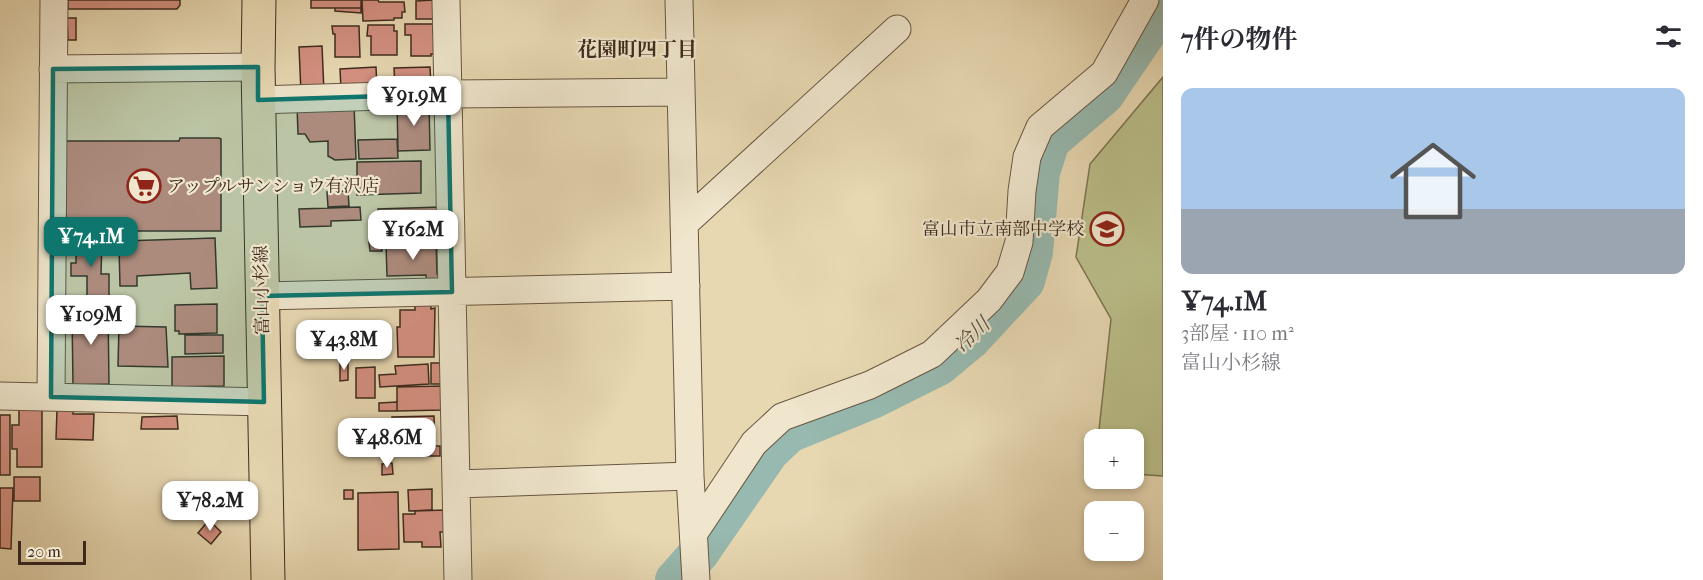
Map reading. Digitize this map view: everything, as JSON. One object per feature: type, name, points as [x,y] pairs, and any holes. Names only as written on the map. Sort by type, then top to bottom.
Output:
[{"type":"main road","name":"富山小杉線","points":[[260,2],[258,100],[267,580]]},
{"type":"street","points":[[51,397],[54,0]]},
{"type":"street","points":[[446,0],[458,580]]},
{"type":"street","points":[[679,0],[690,476],[696,580]]},
{"type":"street","points":[[694,533],[753,443],[782,417],[870,385],[932,354],[989,300],[1010,272],[1019,242],[1027,157],[1040,127],[1104,73],[1145,0]]},
{"type":"street","points":[[684,224],[897,29]]},
{"type":"street","points":[[53,69],[258,67]]},
{"type":"street","points":[[258,100],[448,94],[681,92]]},
{"type":"street","points":[[262,296],[686,286]]},
{"type":"street","points":[[0,396],[264,402]]},
{"type":"street","points":[[456,484],[690,476]]},
{"type":"highlighted area","points":[[258,67],[258,100],[448,94],[452,292],[262,296],[264,402],[51,397],[53,69]]},
{"type":"green space","points":[[1163,77],[1163,476],[1144,475],[1144,429],[1099,429],[1111,319],[1076,257],[1090,164]]},
{"type":"building","points":[[68,0],[180,0],[180,5],[177,9],[68,9]]},
{"type":"building","points":[[311,0],[361,0],[361,8],[311,8]]},
{"type":"building","points":[[362,0],[404,2],[405,12],[402,12],[402,18],[394,18],[394,20],[363,21]]},
{"type":"building","points":[[434,0],[435,19],[416,19],[416,1]]},
{"type":"building","points":[[335,8],[361,8],[361,13],[335,11]]},
{"type":"building","points":[[67,18],[76,18],[76,40],[68,40]]},
{"type":"building","points":[[405,24],[433,24],[435,54],[411,56],[411,35],[405,35]]},
{"type":"building","points":[[368,25],[394,25],[394,31],[397,31],[397,55],[371,55],[371,36],[367,36]]},
{"type":"building","points":[[332,26],[359,26],[360,57],[335,57],[335,34],[333,34]]},
{"type":"building","points":[[322,46],[324,92],[301,93],[299,47]]},
{"type":"building","points":[[376,67],[377,87],[341,89],[340,69]]},
{"type":"building","points":[[430,67],[431,85],[395,86],[394,68]]},
{"type":"building","points":[[429,103],[430,150],[398,151],[397,104]]},
{"type":"building","points":[[354,104],[356,159],[335,160],[328,156],[328,141],[310,142],[305,134],[298,134],[297,106]]},
{"type":"building","name":"アップルサンショウ有沢店","points":[[180,138],[221,139],[221,231],[66,231],[66,141],[179,141]]},
{"type":"building","points":[[397,139],[398,158],[359,159],[358,140]]},
{"type":"building","points":[[421,161],[421,193],[357,195],[357,162]]},
{"type":"building","points":[[348,191],[349,206],[328,207],[327,192]]},
{"type":"building","points":[[360,207],[361,220],[331,221],[331,226],[300,227],[299,209]]},
{"type":"building","points":[[440,207],[441,232],[378,234],[378,209]]},
{"type":"building","points":[[70,238],[102,238],[101,274],[109,274],[109,302],[87,302],[87,276],[71,276],[71,263],[76,263],[76,251],[70,251]]},
{"type":"building","points":[[215,238],[217,288],[191,289],[190,273],[137,276],[137,286],[120,286],[119,246],[123,241]]},
{"type":"building","points":[[369,242],[381,242],[382,251],[370,251]]},
{"type":"building","points":[[436,242],[437,274],[441,273],[442,284],[427,284],[426,275],[387,276],[386,244]]},
{"type":"building","points":[[431,300],[431,309],[435,308],[434,357],[398,357],[397,327],[400,327],[400,310],[415,310],[415,301]]},
{"type":"building","points":[[217,304],[217,333],[179,334],[179,331],[175,331],[175,305]]},
{"type":"building","points":[[108,306],[109,384],[73,385],[72,315],[81,315],[81,307]]},
{"type":"building","points":[[119,326],[166,327],[168,367],[118,366]]},
{"type":"building","points":[[185,335],[223,335],[223,353],[185,354]]},
{"type":"building","points":[[224,356],[224,386],[172,387],[172,357]]},
{"type":"building","points":[[340,362],[348,362],[348,380],[340,381]]},
{"type":"building","points":[[431,363],[444,363],[444,384],[431,384]]},
{"type":"building","points":[[428,364],[429,384],[380,387],[379,375],[396,374],[395,366]]},
{"type":"building","points":[[375,367],[375,398],[356,398],[356,368]]},
{"type":"building","points":[[443,386],[443,410],[397,411],[397,387]]},
{"type":"building","points":[[397,402],[397,411],[379,411],[379,403]]},
{"type":"building","points":[[19,407],[42,408],[42,467],[17,467],[17,449],[12,449],[12,425],[19,425]]},
{"type":"building","points":[[57,410],[73,410],[73,414],[94,414],[93,440],[56,439]]},
{"type":"building","points":[[0,415],[10,415],[10,475],[0,475]]},
{"type":"building","points":[[177,416],[178,429],[141,429],[142,417]]},
{"type":"building","points":[[434,416],[435,446],[440,446],[440,456],[419,456],[418,453],[398,451],[398,437],[393,436],[392,417]]},
{"type":"building","points":[[392,463],[393,474],[382,475],[382,464]]},
{"type":"building","points":[[14,477],[40,477],[40,501],[14,501]]},
{"type":"building","points":[[0,488],[13,488],[11,549],[0,548]]},
{"type":"building","points":[[432,489],[432,510],[409,511],[408,490]]},
{"type":"building","points":[[344,490],[353,490],[353,499],[344,499]]},
{"type":"building","points":[[398,492],[399,549],[358,550],[358,493]]},
{"type":"building","points":[[445,510],[445,532],[440,532],[441,547],[422,547],[422,542],[404,542],[403,514],[415,514],[415,511]]},
{"type":"building","points":[[209,520],[221,532],[211,544],[198,533]]},
{"type":"waterway","name":"冷川","points":[[675,580],[699,553],[769,452],[789,433],[872,399],[940,365],[970,340],[1025,281],[1033,252],[1040,172],[1050,141],[1104,95],[1163,8]]},
{"type":"place","name":"アップルサンショウ有沢店","points":[[144,186]]},
{"type":"place","name":"富山市立南部中学校","points":[[1107,229]]},
{"type":"district","name":"花園町四丁目","points":[[637,49]]}]
